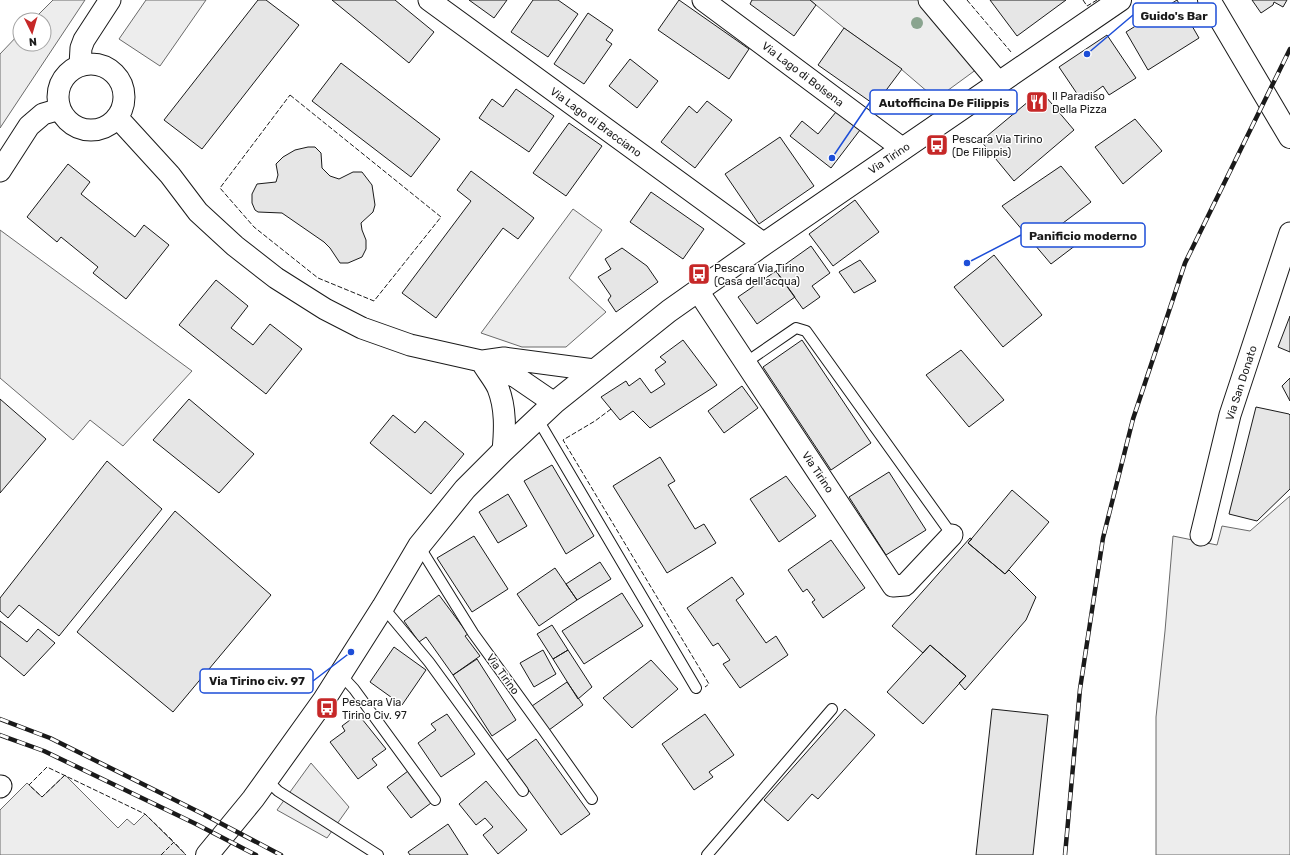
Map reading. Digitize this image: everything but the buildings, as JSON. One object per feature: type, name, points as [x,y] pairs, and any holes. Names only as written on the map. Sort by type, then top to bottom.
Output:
[{"type":"street","points":[[80,66],[81,48],[84,40],[110,0]]},
{"type":"street","name":"Via Lago di Bracciano","points":[[429,0],[764,244]]},
{"type":"street","name":"Via Lago di Bolsena","points":[[703,0],[903,149]]},
{"type":"street","points":[[929,0],[999,83]]},
{"type":"street","name":"Via Tirino","points":[[209,854],[267,780],[311,720],[341,675],[419,546],[465,488],[537,418],[669,310],[1120,0]]},
{"type":"street","points":[[1209,0],[1287,125]]},
{"type":"street","points":[[94,64],[102,66],[108,68],[119,78],[124,94],[121,110],[117,117],[105,126],[90,130],[82,128],[69,121],[60,109],[58,102],[60,87],[68,74],[80,66],[94,64]]},
{"type":"street","points":[[0,171],[29,126],[43,114],[60,109]]},
{"type":"street","points":[[117,117],[170,175],[198,212],[235,246],[276,278],[325,309],[362,328],[410,345],[481,361],[516,377],[554,403]]},
{"type":"street","name":"Via San Donato","points":[[1201,535],[1230,415],[1290,234]]},
{"type":"street","name":"Via Tirino","points":[[698,291],[894,586],[905,585],[952,535]]},
{"type":"street","points":[[481,361],[504,358],[594,370]]},
{"type":"street","points":[[481,361],[498,387],[503,407],[504,430],[502,451]]},
{"type":"lane","points":[[745,363],[796,328],[806,331],[952,535]]},
{"type":"lane","points":[[537,418],[696,688]]},
{"type":"lane","name":"Via Tirino","points":[[419,546],[473,633],[592,799]]},
{"type":"lane","points":[[383,607],[429,662],[523,791]]},
{"type":"lane","points":[[341,675],[354,689],[435,800]]},
{"type":"lane","points":[[708,855],[832,709]]},
{"type":"lane","points":[[267,780],[278,791],[378,855]]},
{"type":"shaded area","points":[[53,0],[85,0],[52,50],[52,12],[41,12]]},
{"type":"shaded area","points":[[146,0],[206,0],[160,66],[119,39]]},
{"type":"shaded area","points":[[810,0],[921,0],[977,69],[936,99],[901,69],[844,28]]},
{"type":"shaded area","points":[[12,41],[12,52],[50,52],[0,128],[0,54]]},
{"type":"shaded area","points":[[573,209],[602,230],[569,278],[606,312],[566,347],[522,347],[481,333]]},
{"type":"shaded area","points":[[0,230],[192,371],[123,446],[90,420],[73,440],[0,378]]},
{"type":"shaded area","points":[[1290,496],[1290,855],[1156,855],[1156,717],[1173,536],[1217,545],[1222,526],[1250,531]]},
{"type":"shaded area","points":[[311,763],[349,807],[327,838],[277,810]]},
{"type":"shaded area","points":[[65,775],[118,828],[127,819],[134,825],[145,814],[186,855],[0,855],[0,810],[27,783],[42,797]]},
{"type":"railway","points":[[1065,855],[1080,689],[1103,538],[1133,419],[1185,263],[1290,49]]},
{"type":"railway","points":[[0,719],[50,738],[201,813],[281,855]]},
{"type":"railway","points":[[0,735],[44,751],[196,824],[256,855]]},
{"type":"fence","points":[[967,0],[1011,52]]},
{"type":"fence","points":[[1083,0],[1087,6],[1097,0]]},
{"type":"fence","points":[[290,95],[441,217],[374,301],[318,278],[254,227],[220,188],[290,95]]},
{"type":"fence","points":[[611,409],[595,421],[563,440],[709,684],[705,687]]},
{"type":"fence","points":[[65,775],[42,797],[29,785],[47,767],[145,814],[174,842]]},
{"type":"fence","points":[[161,855],[174,842],[186,855]]},
{"type":"place","name":"Guido's Bar","points":[[1087,54]]},
{"type":"place","name":"Il Paradiso Della Pizza","points":[[1037,102]]},
{"type":"place","name":"Pescara Via Tirino (De Filippis)","points":[[937,145]]},
{"type":"place","name":"Autofficina De Filippis","points":[[832,158]]},
{"type":"place","name":"Panificio moderno","points":[[967,263]]},
{"type":"place","name":"Pescara Via Tirino (Casa dell'acqua)","points":[[699,274]]},
{"type":"place","name":"Via Tirino civ. 97","points":[[351,652]]},
{"type":"place","name":"Pescara Via Tirino Civ. 97","points":[[327,708]]}]
